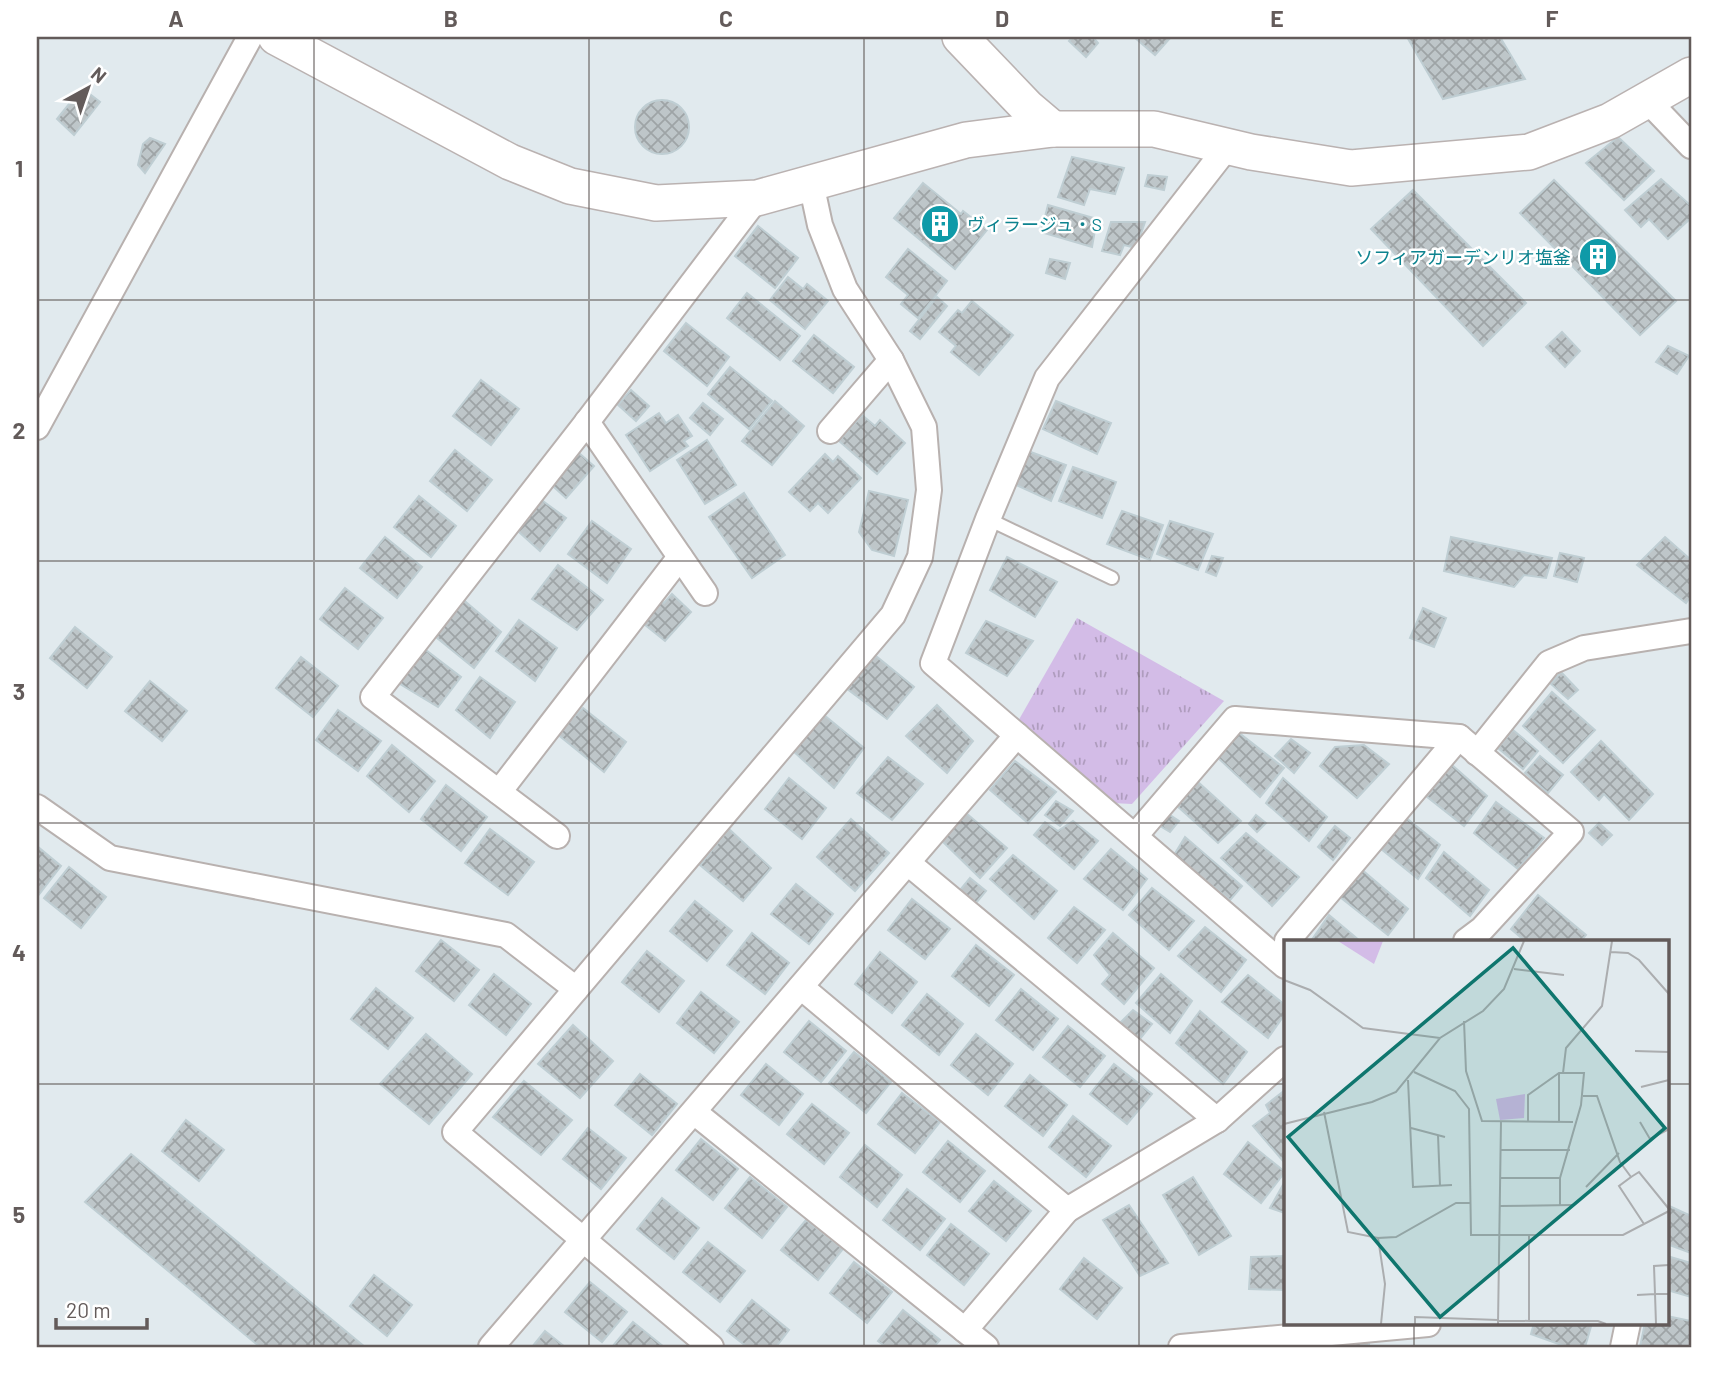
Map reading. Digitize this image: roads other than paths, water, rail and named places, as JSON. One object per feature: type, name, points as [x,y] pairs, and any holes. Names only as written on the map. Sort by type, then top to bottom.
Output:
[{"type":"street","points":[[37,426],[250,37]]},
{"type":"street","points":[[276,37],[510,162],[570,186],[656,203],[757,198],[966,140],[1053,130],[1154,129],[1251,152],[1351,168],[1530,152],[1610,121],[1691,75]]},
{"type":"street","points":[[960,37],[1027,107],[1053,130]]},
{"type":"street","points":[[1647,100],[1691,146]]},
{"type":"street","points":[[1228,146],[1047,378],[988,519],[933,663],[1135,836],[1283,952]]},
{"type":"street","points":[[711,1347],[455,1132],[893,615],[920,557],[929,490],[924,428],[891,360],[845,289],[820,225],[811,183]]},
{"type":"street","points":[[557,836],[373,696],[587,422],[757,198]]},
{"type":"street","points":[[830,430],[891,360]]},
{"type":"street","points":[[587,422],[705,593]]},
{"type":"street","points":[[499,792],[680,557]]},
{"type":"street","points":[[1294,940],[1468,745],[1549,663],[1584,648],[1691,631]]},
{"type":"street","points":[[1135,836],[1235,719],[1468,745],[1571,832],[1481,937]]},
{"type":"street","points":[[491,1347],[1017,735]]},
{"type":"street","points":[[37,807],[110,858],[506,935],[576,989]]},
{"type":"street","points":[[908,863],[1217,1120]]},
{"type":"street","points":[[801,987],[1067,1210]]},
{"type":"street","points":[[965,1330],[1067,1210],[1217,1120],[1284,1060]]},
{"type":"street","points":[[694,1112],[986,1347]]},
{"type":"street","points":[[1181,1347],[1418,1324]]},
{"type":"street","points":[[1412,1347],[1427,1324]]},
{"type":"street","points":[[1623,1347],[1628,1324]]},
{"type":"lane","points":[[988,519],[1112,578]]},
{"type":"place","name":"ヴィラージュ・S","points":[[940,224]]},
{"type":"place","name":"ソフィアガーデンリオ塩釜","points":[[1598,257]]}]
